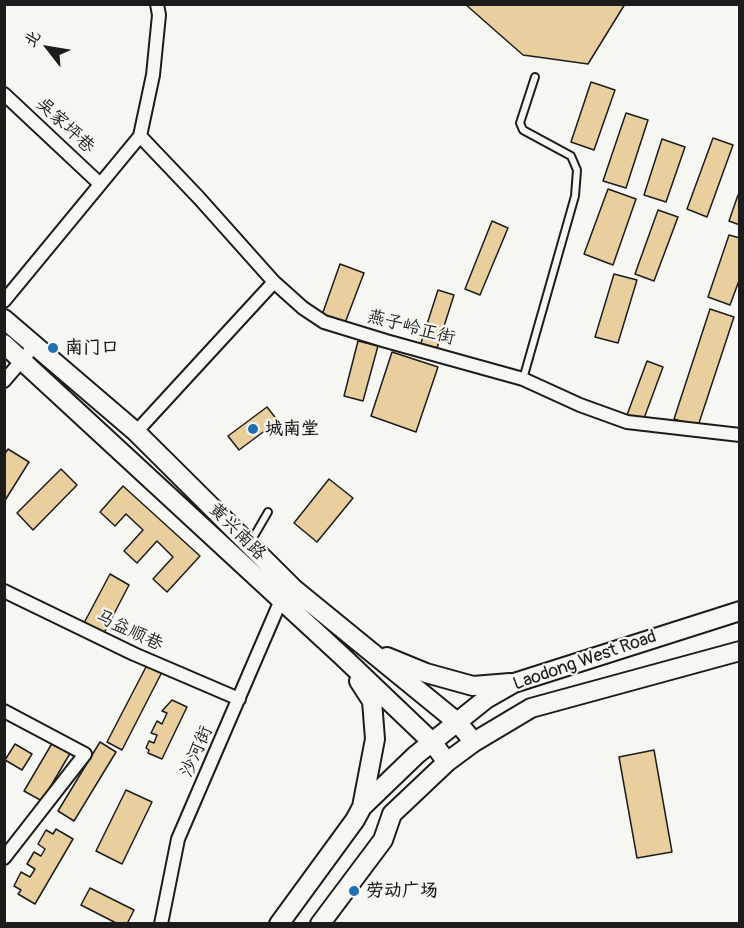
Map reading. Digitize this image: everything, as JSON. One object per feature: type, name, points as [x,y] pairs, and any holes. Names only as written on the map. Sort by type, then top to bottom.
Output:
[{"type":"main road","name":"黄兴南路","points":[[4,319],[136,432],[294,589],[457,722],[474,742]]},
{"type":"main road","name":"黄兴南路","points":[[4,344],[343,657],[432,742],[447,762]]},
{"type":"main road","name":"Laodong West Road","points":[[279,924],[355,820],[362,807],[432,742],[486,699],[514,683],[740,610]]},
{"type":"main road","points":[[361,644],[398,663],[473,686],[514,683]]},
{"type":"main road","name":"Laodong West Road","points":[[320,924],[383,840],[392,814],[447,762],[474,742],[531,708],[740,651]]},
{"type":"main road","points":[[343,657],[372,701],[375,739],[362,807]]},
{"type":"street","points":[[4,301],[140,136],[153,75],[159,15],[156,4]]},
{"type":"street","name":"吴家坪巷","points":[[4,94],[100,184]]},
{"type":"street","name":"燕子岭正街","points":[[140,136],[274,282],[303,308],[324,321],[386,341],[523,379],[580,405],[627,422],[740,435]]},
{"type":"street","points":[[136,432],[274,282]]},
{"type":"street","points":[[4,381],[35,345]]},
{"type":"street","name":"马益顺巷","points":[[5,592],[134,654],[239,699]]},
{"type":"street","name":"沙河街","points":[[161,924],[178,839],[281,600]]},
{"type":"street","points":[[4,711],[85,754],[4,858]]},
{"type":"lane","points":[[523,379],[574,196],[577,171],[571,156],[523,130],[520,123],[535,77]]},
{"type":"lane","points":[[249,544],[268,512]]},
{"type":"building","points":[[465,4],[625,4],[588,64],[523,55]]},
{"type":"building","points":[[591,82],[615,90],[594,150],[571,142]]},
{"type":"building","points":[[626,113],[648,120],[626,188],[603,181]]},
{"type":"building","points":[[713,138],[733,145],[707,217],[687,209]]},
{"type":"building","points":[[662,139],[685,147],[666,202],[644,195]]},
{"type":"building","points":[[608,189],[636,199],[613,265],[584,254]]},
{"type":"building","points":[[738,195],[740,195],[740,225],[729,221]]},
{"type":"building","points":[[658,210],[678,217],[654,281],[635,274]]},
{"type":"building","points":[[492,221],[508,228],[480,295],[465,289]]},
{"type":"building","points":[[729,235],[740,238],[740,278],[730,305],[708,297]]},
{"type":"building","points":[[340,264],[364,273],[345,323],[322,315]]},
{"type":"building","points":[[614,274],[637,280],[618,343],[595,337]]},
{"type":"building","points":[[438,290],[454,295],[436,351],[420,346]]},
{"type":"building","points":[[710,309],[734,317],[698,426],[674,419]]},
{"type":"building","points":[[358,341],[378,346],[363,401],[344,396]]},
{"type":"building","points":[[392,352],[438,367],[416,432],[371,416]]},
{"type":"building","points":[[647,361],[663,367],[643,421],[627,415]]},
{"type":"building","name":"城南堂","points":[[267,407],[278,421],[239,450],[228,436]]},
{"type":"building","points":[[8,449],[29,462],[4,502],[4,455]]},
{"type":"building","points":[[61,469],[77,485],[33,530],[17,513]]},
{"type":"building","points":[[329,479],[353,498],[317,542],[294,523]]},
{"type":"building","points":[[123,486],[200,556],[167,592],[153,579],[173,557],[157,541],[137,563],[124,551],[143,530],[126,514],[115,526],[100,512]]},
{"type":"building","points":[[110,574],[129,585],[104,633],[84,623]]},
{"type":"building","points":[[147,665],[162,672],[122,750],[107,742]]},
{"type":"building","points":[[172,700],[187,707],[162,759],[148,753],[149,750],[146,748],[149,741],[154,743],[157,735],[151,733],[157,721],[162,724],[167,713],[162,711]]},
{"type":"building","points":[[54,740],[72,750],[42,801],[24,791]]},
{"type":"building","points":[[100,742],[116,752],[74,821],[58,811]]},
{"type":"building","points":[[15,744],[32,754],[22,770],[5,760]]},
{"type":"building","points":[[654,750],[672,852],[637,858],[619,757]]},
{"type":"building","points":[[126,790],[152,802],[122,864],[96,851]]},
{"type":"building","points":[[56,829],[73,839],[35,904],[18,894],[21,890],[14,886],[21,872],[30,877],[35,869],[27,864],[34,852],[41,856],[45,849],[38,844],[46,830],[53,834]]},
{"type":"building","points":[[90,888],[134,910],[127,924],[118,924],[81,905]]},
{"type":"place","name":"南门口","points":[[53,348]]},
{"type":"place","name":"城南堂","points":[[253,429]]},
{"type":"place","name":"劳动广场","points":[[354,891]]}]
